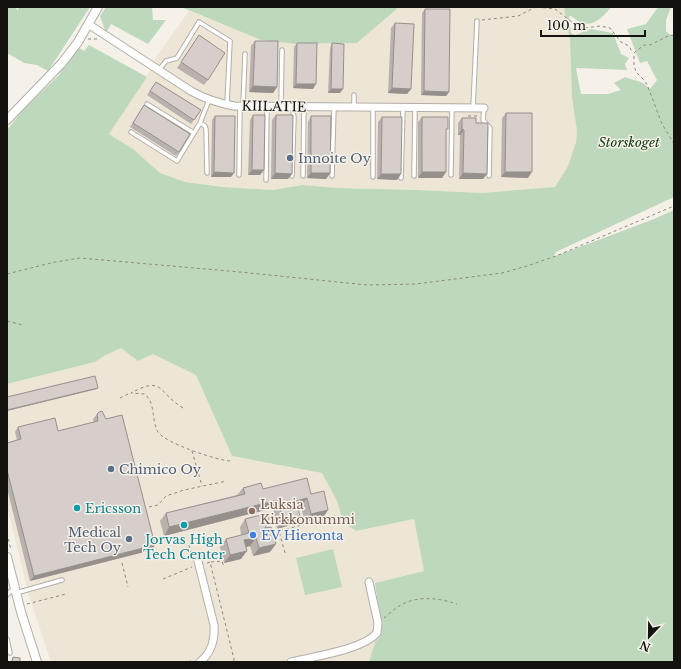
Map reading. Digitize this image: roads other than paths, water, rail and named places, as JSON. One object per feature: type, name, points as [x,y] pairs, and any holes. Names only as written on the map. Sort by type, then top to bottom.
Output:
[{"type":"street","points":[[7,120],[62,63],[78,42],[98,7]]},
{"type":"street","name":"KIILATIE","points":[[88,24],[191,91],[209,100],[242,106],[473,108],[484,112]]},
{"type":"street","points":[[7,557],[15,590],[37,662]]},
{"type":"street","points":[[195,558],[214,625],[215,635],[210,651],[199,659]]},
{"type":"street","points":[[291,662],[358,646],[372,639],[377,633],[378,623],[369,582]]},
{"type":"lane","points":[[473,108],[477,21]]},
{"type":"lane","points":[[159,70],[166,61],[177,58],[199,22],[230,41],[227,104]]},
{"type":"lane","points":[[281,106],[282,50]]},
{"type":"lane","points":[[239,175],[245,54]]},
{"type":"lane","points":[[354,95],[354,107]]},
{"type":"lane","points":[[131,132],[177,161],[200,123],[209,100]]},
{"type":"lane","points":[[147,104],[194,133]]},
{"type":"lane","points":[[266,180],[267,106]]},
{"type":"lane","points":[[292,106],[294,117],[292,176]]},
{"type":"lane","points":[[303,176],[304,106]]},
{"type":"lane","points":[[332,176],[334,107]]},
{"type":"lane","points":[[373,107],[373,177]]},
{"type":"lane","points":[[401,178],[403,108]]},
{"type":"lane","points":[[414,176],[415,108]]},
{"type":"lane","points":[[451,175],[452,108]]},
{"type":"lane","points":[[484,112],[484,122],[490,128],[489,176]]},
{"type":"lane","points":[[200,123],[206,129],[207,174]]},
{"type":"lane","points":[[7,595],[15,590],[62,580]]},
{"type":"lane","points":[[7,638],[10,653]]},
{"type":"place","name":"Innoite Oy","points":[[290,158]]},
{"type":"place","name":"Chimico Oy","points":[[111,469]]},
{"type":"place","name":"Ericsson","points":[[77,508]]},
{"type":"place","name":"Luksia Kirkkonummi","points":[[252,511]]},
{"type":"place","name":"Jorvas High Tech Center","points":[[184,525]]},
{"type":"place","name":"EV Hieronta","points":[[253,535]]},
{"type":"place","name":"Medical Tech Oy","points":[[129,539]]},
{"type":"park label","name":"Storskoget","points":[[629,142]]}]
